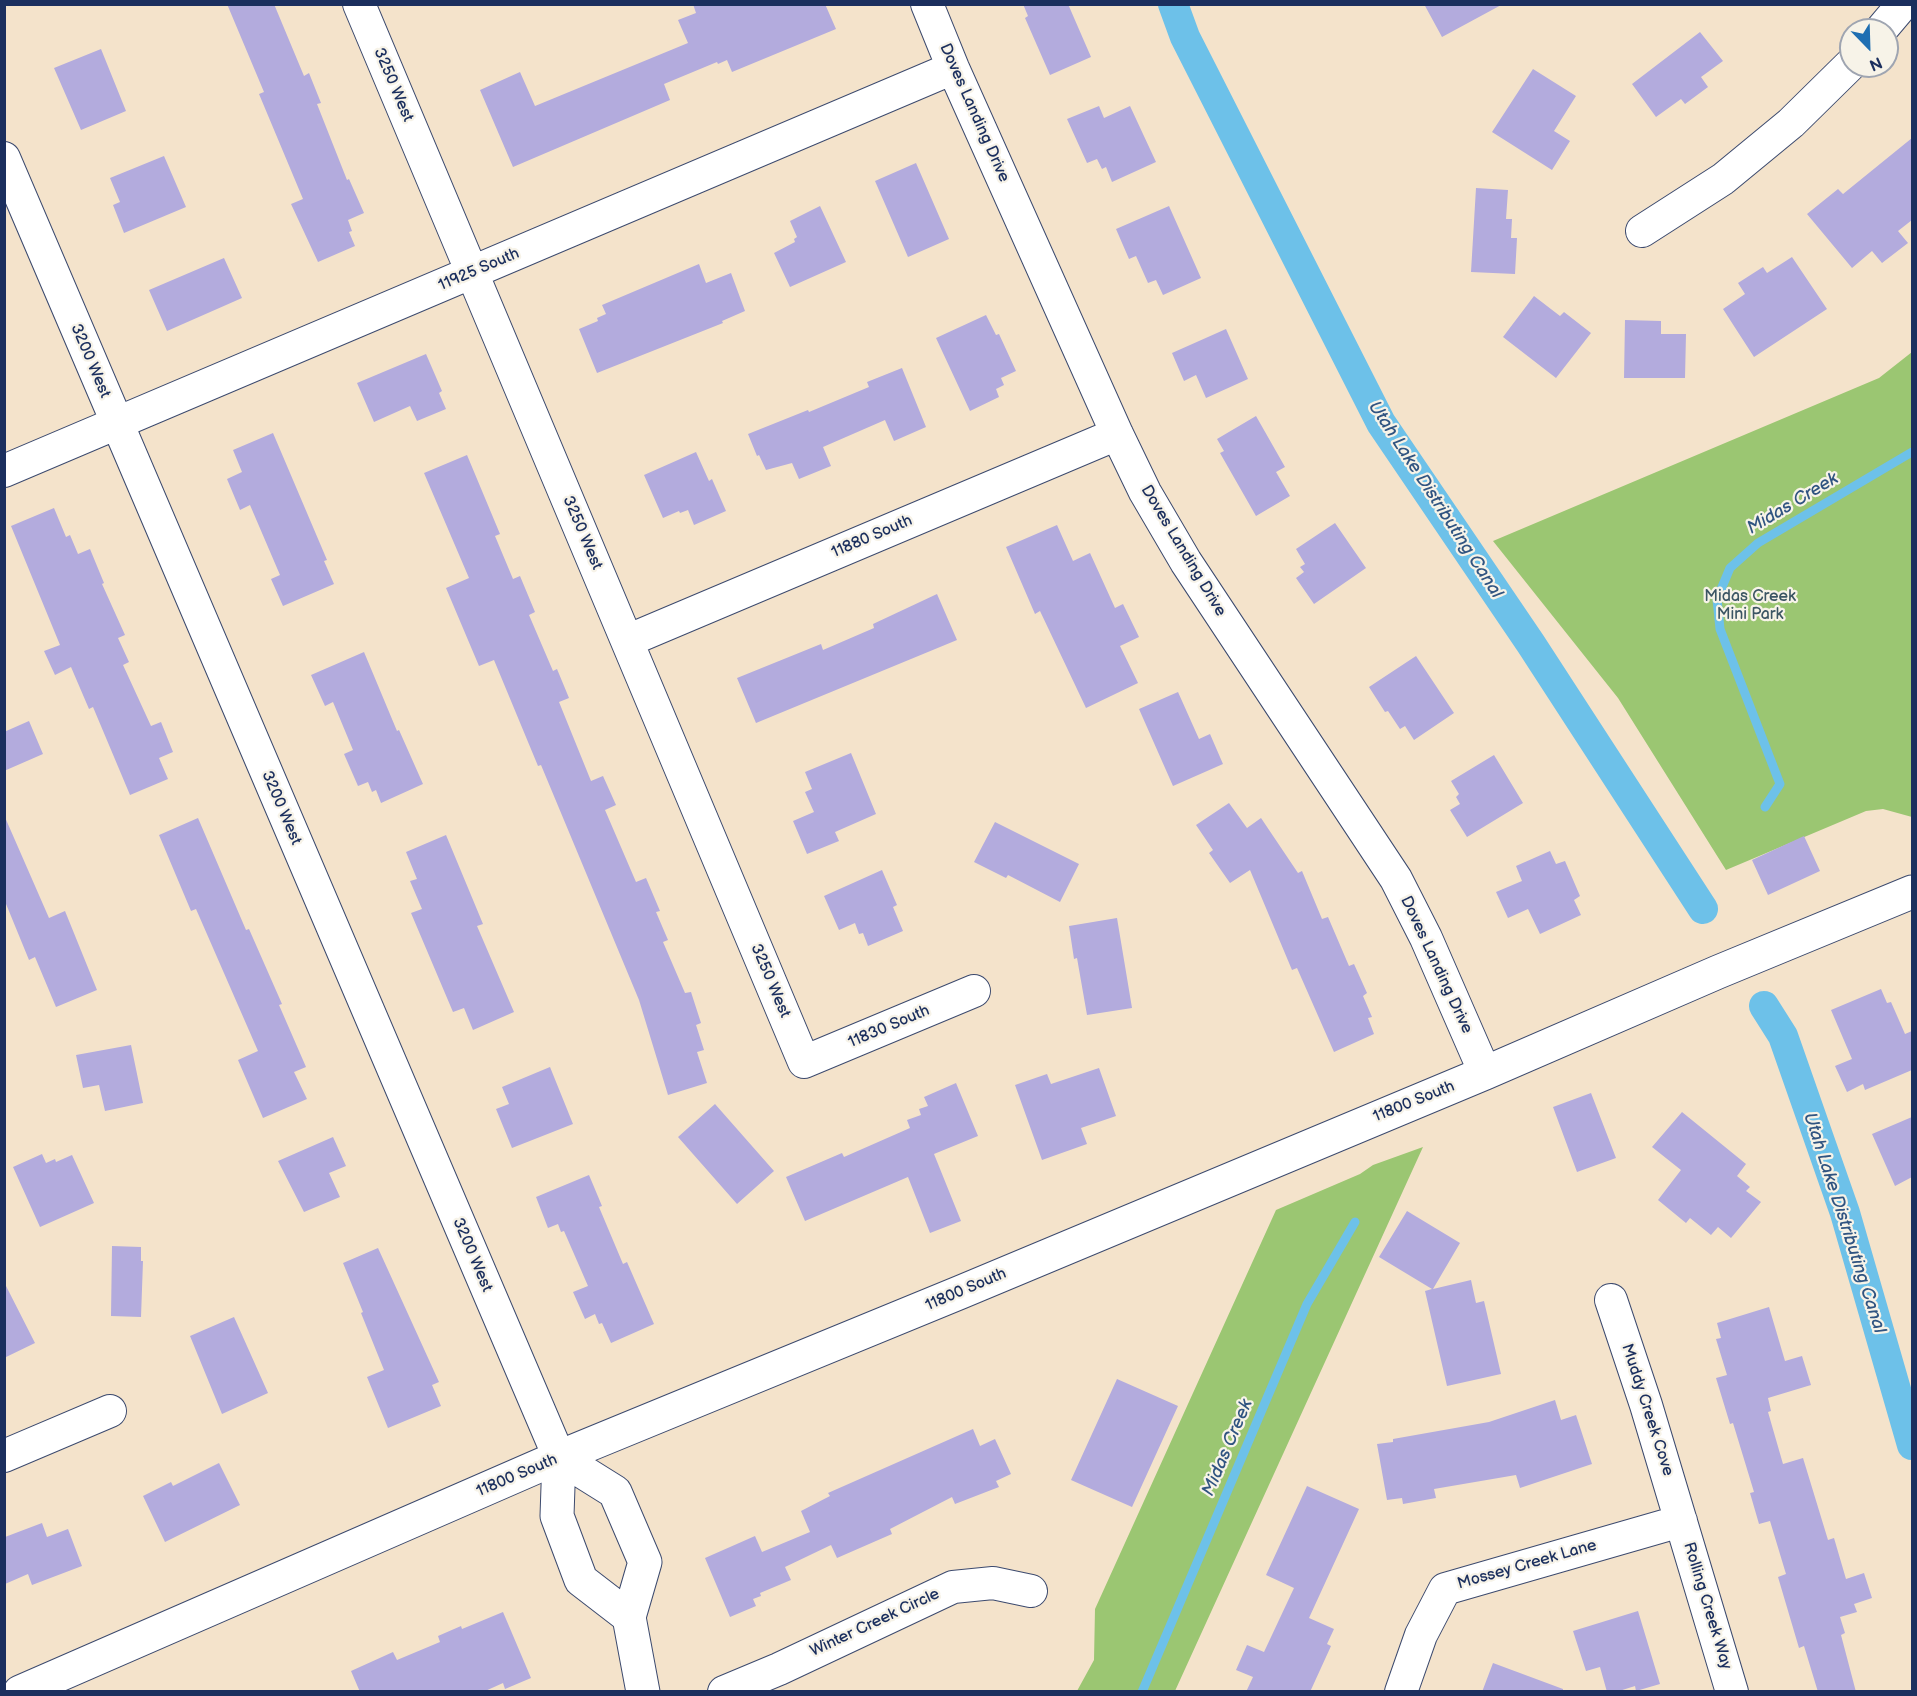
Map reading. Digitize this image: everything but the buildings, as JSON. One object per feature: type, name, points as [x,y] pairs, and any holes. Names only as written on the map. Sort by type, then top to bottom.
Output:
[{"type":"main road","name":"11800 South","points":[[20,1692],[559,1457],[961,1292],[1912,892]]},
{"type":"main road","points":[[559,1457],[615,1492],[645,1562],[629,1617],[643,1692]]},
{"type":"main road","name":"3200 West","points":[[559,1457],[557,1516],[581,1580],[629,1617]]},
{"type":"street","name":"3250 West","points":[[359,4],[804,1062]]},
{"type":"street","name":"Doves Landing Drive","points":[[927,4],[953,68],[1145,492],[1175,545],[1396,879],[1426,938],[1485,1073]]},
{"type":"street","points":[[1891,18],[1903,4]]},
{"type":"street","name":"11925 South","points":[[4,471],[953,68]]},
{"type":"street","points":[[1642,231],[1723,178],[1791,123],[1839,76]]},
{"type":"street","name":"3200 West","points":[[4,158],[559,1457]]},
{"type":"street","name":"11880 South","points":[[627,641],[1117,434]]},
{"type":"street","name":"11830 South","points":[[804,1062],[974,991]]},
{"type":"street","name":"Muddy Creek Cove","points":[[1611,1300],[1681,1521]]},
{"type":"street","points":[[4,1456],[110,1411]]},
{"type":"street","name":"Mossey Creek Lane","points":[[1401,1692],[1421,1635],[1445,1589],[1681,1521]]},
{"type":"street","name":"Rolling Creek Way","points":[[1681,1521],[1732,1692]]},
{"type":"street","name":"Winter Creek Circle","points":[[724,1692],[779,1669],[953,1587],[993,1583],[1031,1592]]},
{"type":"green space","name":"Midas Creek Mini Park","points":[[1912,352],[1912,817],[1883,809],[1866,811],[1726,870],[1618,698],[1493,541],[1879,378]]},
{"type":"green space","points":[[1423,1147],[1175,1691],[1077,1691],[1094,1660],[1095,1609],[1276,1210],[1360,1174],[1373,1165]]},
{"type":"waterway","name":"Utah Lake Distributing Canal","points":[[1173,4],[1185,37],[1381,423],[1531,644],[1703,909]]},
{"type":"waterway","name":"Midas Creek","points":[[1765,807],[1780,784],[1720,629],[1717,599],[1730,568],[1758,543],[1912,452]]},
{"type":"waterway","name":"Utah Lake Distributing Canal","points":[[1764,1006],[1783,1036],[1845,1213],[1912,1445]]},
{"type":"waterway","name":"Midas Creek","points":[[1142,1692],[1307,1304],[1355,1222]]}]
